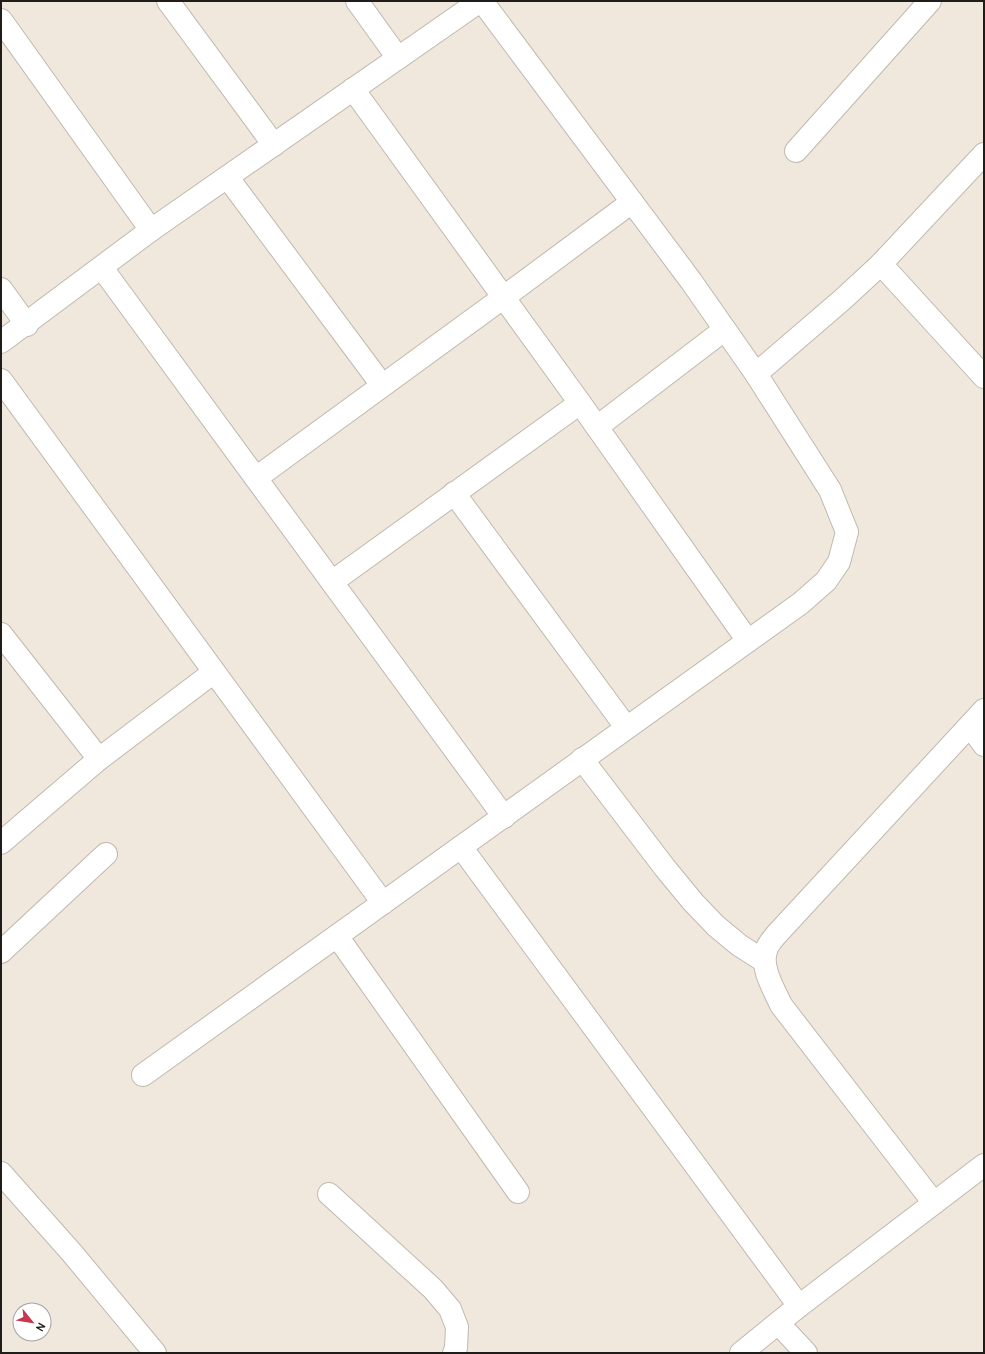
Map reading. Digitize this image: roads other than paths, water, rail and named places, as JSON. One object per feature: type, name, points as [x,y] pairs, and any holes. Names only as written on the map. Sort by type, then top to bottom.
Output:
[{"type":"street","points":[[168,1],[274,145]]},
{"type":"street","points":[[357,1],[398,58]]},
{"type":"street","points":[[1,342],[151,230],[481,1],[691,281],[756,374],[830,490],[847,532],[839,562],[826,581],[801,603],[626,727],[461,848],[143,1075]]},
{"type":"street","points":[[796,151],[930,1]]},
{"type":"street","points":[[1,20],[151,230]]},
{"type":"street","points":[[353,89],[580,403],[748,641]]},
{"type":"street","points":[[756,374],[842,300],[881,264],[984,154]]},
{"type":"street","points":[[228,178],[382,385]]},
{"type":"street","points":[[256,478],[632,202]]},
{"type":"street","points":[[881,264],[981,366]]},
{"type":"street","points":[[102,268],[504,816]]},
{"type":"street","points":[[1,289],[27,324]]},
{"type":"street","points":[[597,427],[724,330]]},
{"type":"street","points":[[1,380],[383,903]]},
{"type":"street","points":[[332,582],[580,403]]},
{"type":"street","points":[[454,493],[626,727]]},
{"type":"street","points":[[1,634],[99,759]]},
{"type":"street","points":[[1,843],[99,759],[214,672]]},
{"type":"street","points":[[934,1203],[781,1005],[769,980],[764,961],[767,948],[776,935],[984,710]]},
{"type":"street","points":[[970,726],[984,745]]},
{"type":"street","points":[[582,759],[664,868],[693,902],[722,930],[764,961]]},
{"type":"street","points":[[461,848],[799,1306]]},
{"type":"street","points":[[1,952],[106,854]]},
{"type":"street","points":[[337,936],[518,1192]]},
{"type":"street","points":[[741,1353],[778,1322],[984,1165]]},
{"type":"street","points":[[1,1173],[72,1253],[156,1353]]},
{"type":"street","points":[[329,1194],[433,1289],[450,1310],[457,1327],[456,1348],[454,1353]]},
{"type":"street","points":[[778,1322],[806,1353]]}]
